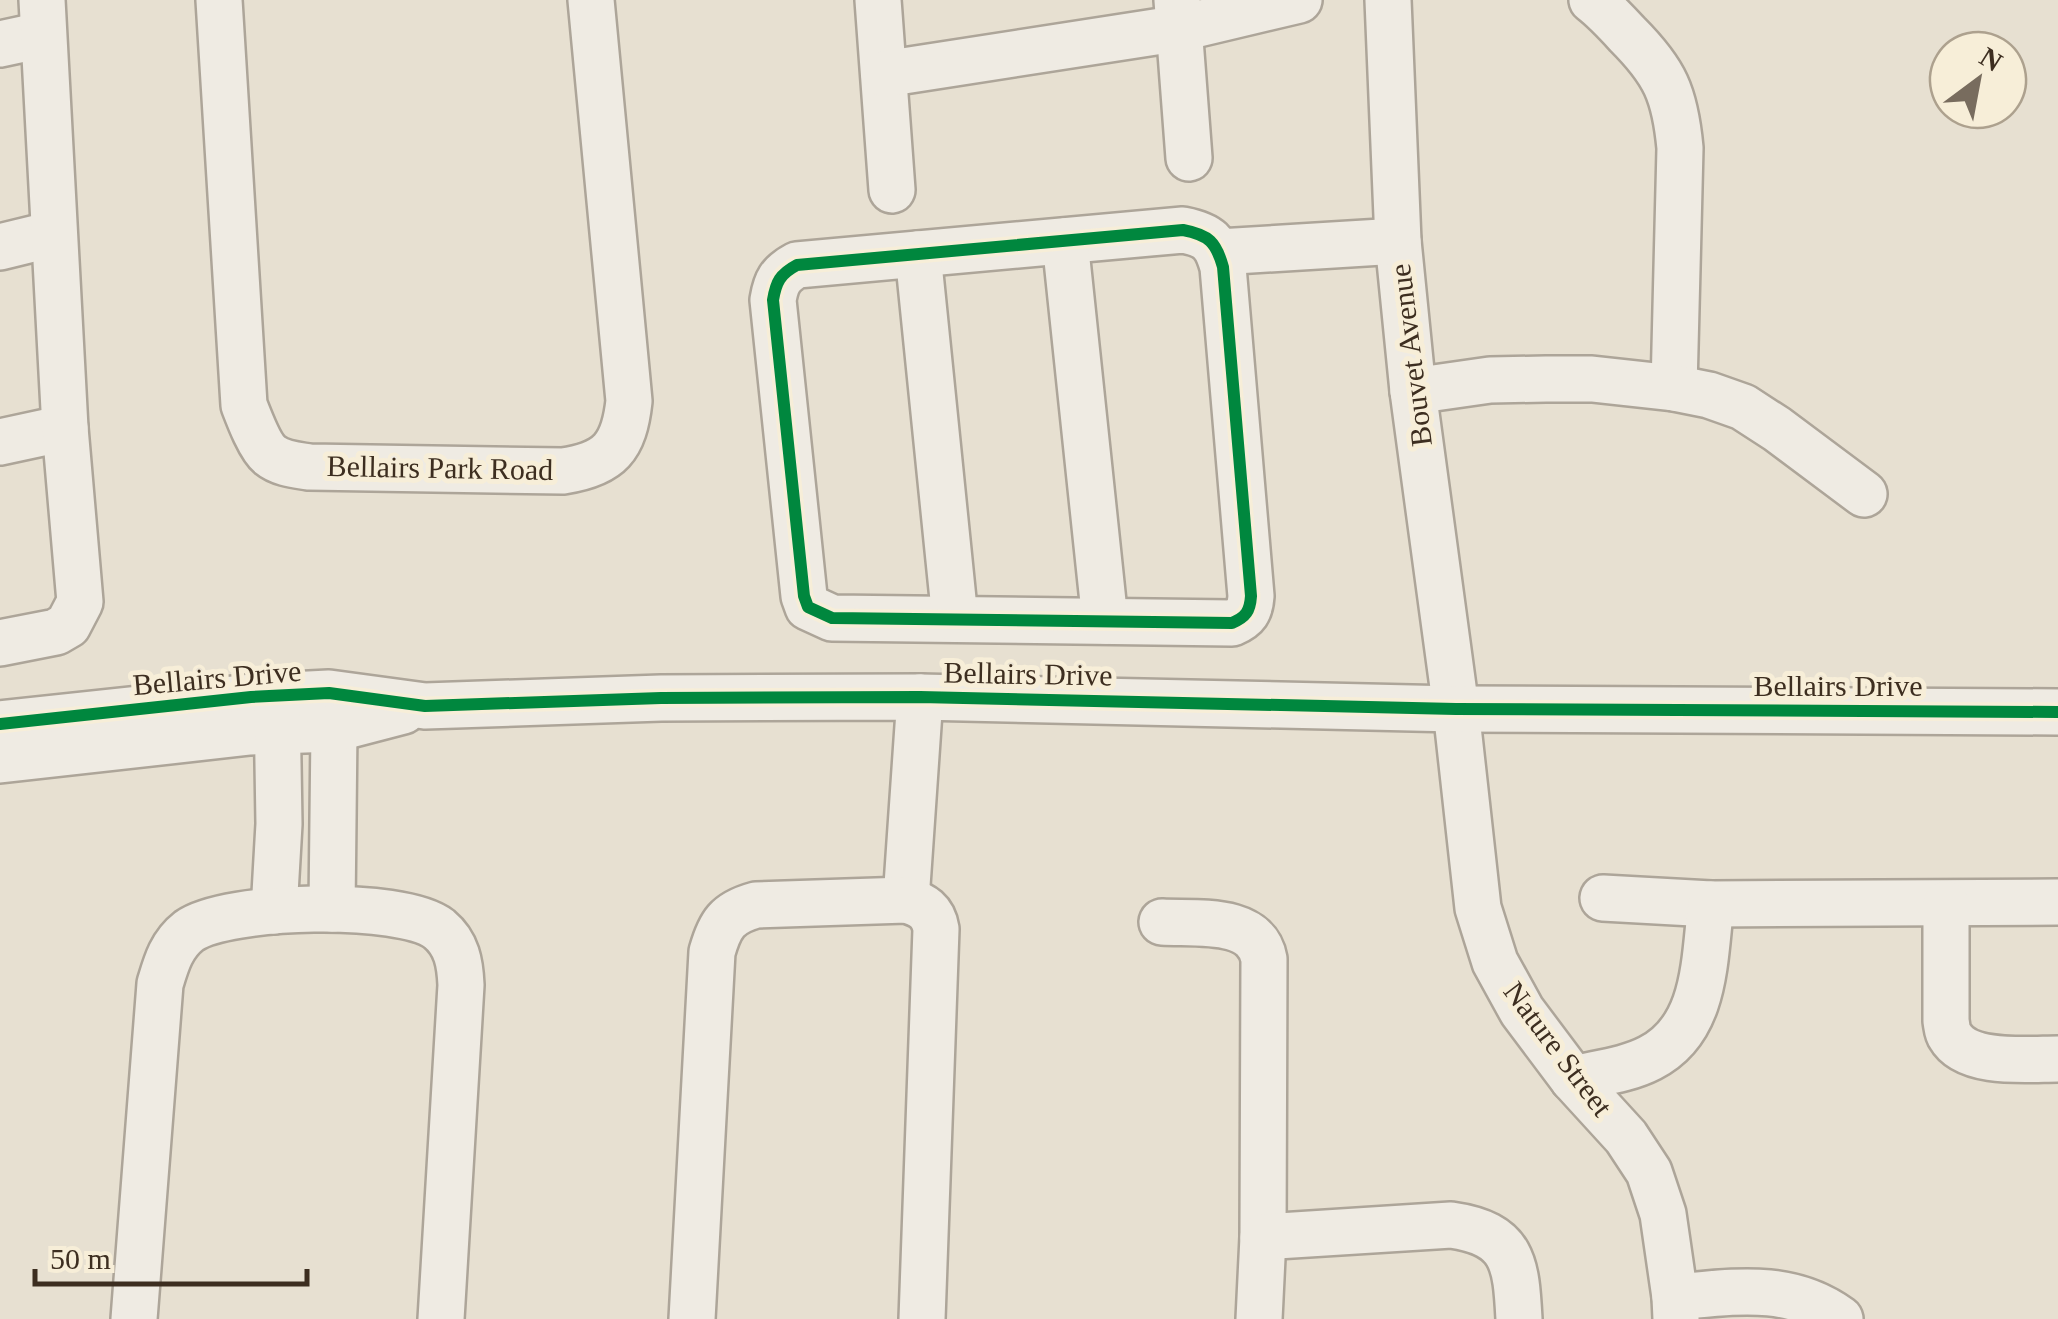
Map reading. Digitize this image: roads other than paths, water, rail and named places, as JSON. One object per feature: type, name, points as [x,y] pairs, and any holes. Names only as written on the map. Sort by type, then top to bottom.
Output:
[{"type":"street","name":"Bellairs Park Road","points":[[220,0],[244,405],[269,454],[288,464],[310,466],[564,471],[597,464],[611,453],[627,421],[629,401],[591,0]]},
{"type":"street","points":[[878,0],[892,190]]},
{"type":"street","points":[[884,74],[1179,14],[1299,0]]},
{"type":"street","name":"Bouvet Avenue","points":[[1388,0],[1398,241],[1413,391],[1456,709]]},
{"type":"street","points":[[1592,0],[1650,57],[1669,88],[1677,116],[1680,148],[1674,388]]},
{"type":"street","points":[[1179,14],[1189,158]]},
{"type":"street","points":[[0,644],[56,632],[68,625],[80,602],[64,428],[53,234],[28,26]]},
{"type":"street","points":[[1183,230],[1211,240],[1219,252],[1227,305],[1250,605],[1242,619],[1232,623],[832,618],[808,607],[773,300],[782,272],[797,265],[1183,230]]},
{"type":"street","points":[[0,247],[53,234]]},
{"type":"street","points":[[1065,241],[1105,621]]},
{"type":"street","points":[[1219,252],[1398,241]]},
{"type":"street","points":[[918,254],[956,619]]},
{"type":"street","points":[[1413,391],[1490,380],[1546,379],[1592,380],[1710,395],[1743,407],[1864,494]]},
{"type":"street","points":[[0,442],[64,428]]},
{"type":"street","points":[[906,900],[920,697]]},
{"type":"street","name":"Bellairs Drive","points":[[0,724],[661,698],[920,697],[1456,709],[2058,712]]},
{"type":"street","name":"Nature Street","points":[[1456,709],[1478,908],[1495,962],[1522,1010],[1574,1079],[1626,1137],[1649,1172],[1663,1214],[1676,1308]]},
{"type":"street","points":[[331,711],[332,909]]},
{"type":"street","points":[[274,910],[280,824],[278,714]]},
{"type":"street","name":"Bellairs Drive","points":[[0,760],[278,714]]},
{"type":"street","points":[[1603,898],[1711,904],[2058,902]]},
{"type":"street","points":[[692,1319],[712,952],[717,932],[738,910],[756,905],[906,900],[930,912],[936,929],[922,1319]]},
{"type":"street","points":[[1574,1079],[1650,1058],[1674,1040],[1692,1017],[1700,990],[1711,904]]},
{"type":"street","points":[[1946,904],[1946,1020],[1950,1037],[1960,1047],[1988,1058],[2058,1059]]},
{"type":"street","points":[[134,1319],[160,984],[169,954],[186,933],[206,921],[274,910],[332,909],[416,919],[437,928],[451,942],[460,961],[441,1319]]},
{"type":"street","points":[[1162,922],[1232,927],[1248,932],[1262,949],[1263,1237],[1259,1319]]},
{"type":"street","points":[[1263,1237],[1451,1224],[1474,1228],[1493,1238],[1515,1269],[1519,1319]]},
{"type":"street","points":[[1676,1308],[1757,1291],[1802,1298],[1840,1319]]}]
